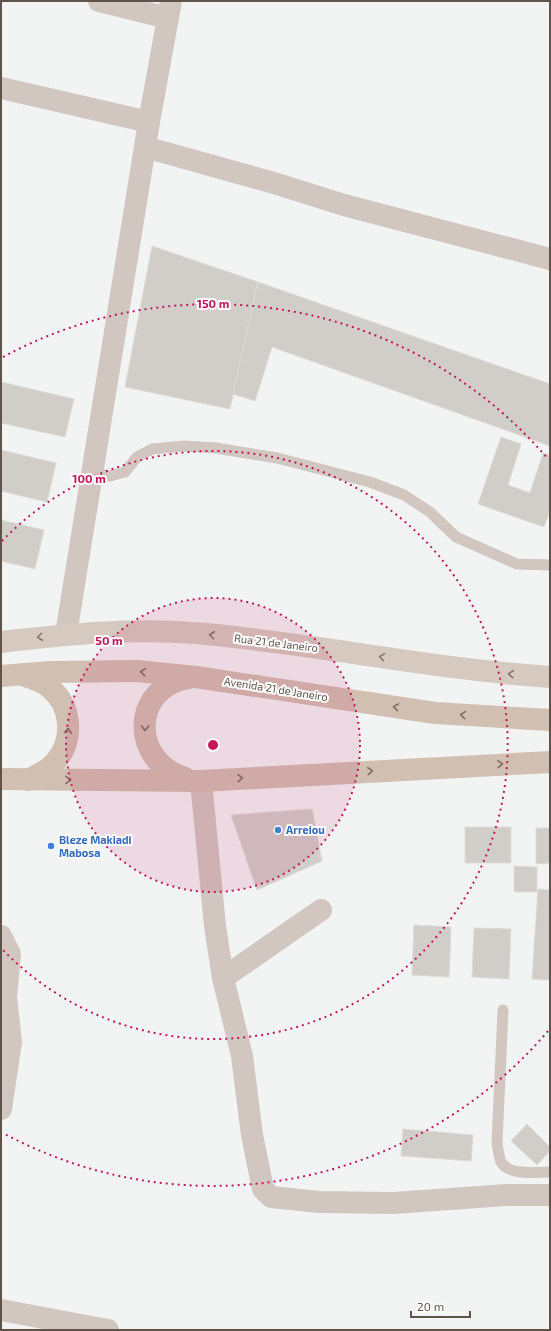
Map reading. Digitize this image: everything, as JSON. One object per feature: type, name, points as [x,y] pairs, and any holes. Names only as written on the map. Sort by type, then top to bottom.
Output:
[{"type":"main road","name":"Avenida 21 de Janeiro","points":[[10,675],[50,672],[138,671],[196,677],[435,713],[546,719]]},
{"type":"main road","points":[[10,675],[36,680],[50,688],[61,700],[67,715],[69,732],[65,748],[56,761],[44,772],[28,780]]},
{"type":"main road","points":[[195,780],[173,774],[159,764],[149,750],[144,733],[146,715],[153,700],[165,687],[181,679],[196,677]]},
{"type":"main road","points":[[1,779],[195,780],[550,762]]},
{"type":"street","points":[[66,634],[148,122],[170,10],[99,1]]},
{"type":"street","points":[[1,88],[148,122]]},
{"type":"street","points":[[145,147],[274,183],[344,205],[550,260]]},
{"type":"street","name":"Rua 21 de Janeiro","points":[[1,642],[66,634],[126,632],[205,634],[482,671],[550,677]]},
{"type":"street","points":[[195,780],[223,978],[242,1056],[252,1135],[263,1189],[272,1197],[302,1201],[394,1203],[506,1195],[550,1194]]},
{"type":"street","points":[[223,978],[321,910]]},
{"type":"street","points":[[1,936],[10,954],[6,997],[11,1042],[1,1109]]},
{"type":"street","points":[[1,1310],[108,1330]]},
{"type":"lane","points":[[92,473],[110,476],[125,472],[137,457],[152,449],[184,446],[216,448],[278,458],[370,482],[404,495],[430,512],[456,537],[518,564],[550,565]]},
{"type":"lane","points":[[503,1010],[496,1143],[501,1161],[508,1169],[516,1171],[550,1172]]},
{"type":"building","points":[[152,246],[258,282],[230,409],[125,387]]},
{"type":"building","points":[[258,282],[550,384],[550,446],[272,347],[255,401],[233,394]]},
{"type":"building","points":[[1,382],[74,399],[65,437],[1,423]]},
{"type":"building","points":[[501,437],[521,444],[508,485],[530,493],[543,453],[550,455],[550,511],[544,527],[478,504]]},
{"type":"building","points":[[1,450],[56,463],[47,502],[1,491]]},
{"type":"building","points":[[1,520],[44,530],[35,569],[1,561]]},
{"type":"building","points":[[312,809],[322,861],[257,890],[231,815]]},
{"type":"building","points":[[465,827],[511,827],[511,863],[465,863]]},
{"type":"building","points":[[536,828],[550,828],[550,863],[536,864]]},
{"type":"building","points":[[514,866],[537,867],[537,892],[514,892]]},
{"type":"building","points":[[538,889],[550,890],[550,980],[532,979]]},
{"type":"building","points":[[414,925],[451,927],[449,977],[412,975]]},
{"type":"building","points":[[474,928],[511,929],[509,979],[472,977]]},
{"type":"building","points":[[527,1124],[550,1147],[550,1151],[537,1165],[511,1141]]},
{"type":"building","points":[[403,1129],[473,1135],[471,1161],[401,1156]]},
{"type":"place","name":"Arreiou","points":[[278,830]]},
{"type":"place","name":"Bleze Makiadi Mabosa","points":[[51,846]]}]
